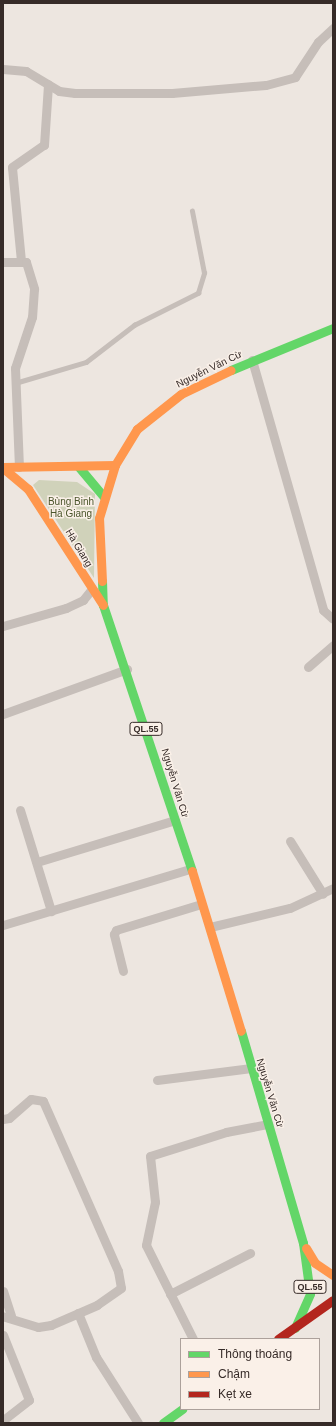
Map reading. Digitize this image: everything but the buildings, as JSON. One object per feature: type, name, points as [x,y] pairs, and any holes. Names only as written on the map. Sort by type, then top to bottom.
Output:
[{"type":"main road","name":"Nguyễn Văn Cừ","points":[[295,1328],[310,1294],[303,1243],[210,927],[201,904],[128,669],[103,605],[99,518],[104,497],[115,465],[137,429],[181,394],[252,360],[333,328]]},
{"type":"main road","name":"Hà Giang","points":[[3,468],[115,465]]},
{"type":"main road","points":[[78,466],[104,497]]},
{"type":"main road","name":"Hà Giang","points":[[3,468],[28,490],[42,508],[91,590],[103,605]]},
{"type":"main road","name":"Nguyễn Văn Cừ","points":[[303,1243],[316,1263],[333,1275]]},
{"type":"main road","points":[[280,1338],[333,1300]]},
{"type":"main road","points":[[163,1423],[181,1410]]},
{"type":"street","points":[[3,69],[26,71],[66,93],[144,94],[272,84],[301,72],[314,47],[333,28]]},
{"type":"street","points":[[21,261],[12,167],[44,144],[48,84]]},
{"type":"street","points":[[3,262],[21,261],[30,267],[35,298],[17,357],[14,383],[19,467]]},
{"type":"street","points":[[252,360],[323,610],[333,619]]},
{"type":"street","points":[[3,626],[66,608],[83,600],[91,590]]},
{"type":"street","points":[[308,667],[333,645]]},
{"type":"street","points":[[3,714],[128,669]]},
{"type":"street","points":[[20,810],[51,911]]},
{"type":"street","points":[[37,862],[175,820]]},
{"type":"street","points":[[290,841],[323,894]]},
{"type":"street","points":[[3,925],[190,869]]},
{"type":"street","points":[[210,927],[280,912],[323,894],[333,888]]},
{"type":"street","points":[[123,971],[114,934],[116,930],[201,904]]},
{"type":"street","points":[[156,1080],[251,1068]]},
{"type":"street","points":[[3,1119],[9,1118],[31,1099],[43,1101],[118,1270],[121,1288],[117,1293],[78,1313],[38,1327],[7,1316],[3,1291]]},
{"type":"street","points":[[192,1338],[146,1245],[155,1202],[150,1156],[226,1132],[268,1124]]},
{"type":"street","points":[[170,1294],[250,1253]]},
{"type":"street","points":[[78,1313],[96,1357],[138,1423]]},
{"type":"street","points":[[3,1335],[29,1400],[3,1420]]},
{"type":"lane","points":[[14,383],[86,362],[134,325],[198,293],[204,273],[192,211]]},
{"type":"green space","name":"Bùng Binh Hà Giang","points":[[39,480],[77,482],[95,494],[94,578],[33,485]]},
{"type":"traffic: fast","points":[[231,370],[333,328]]},
{"type":"traffic: fast","points":[[78,466],[104,497]]},
{"type":"traffic: fast","points":[[102,581],[103,605],[192,871]]},
{"type":"traffic: fast","points":[[241,1031],[303,1243],[310,1294],[295,1328]]},
{"type":"traffic: fast","points":[[163,1423],[181,1410]]},
{"type":"traffic: slow","points":[[102,581],[99,518],[115,465],[137,429],[181,394],[231,370]]},
{"type":"traffic: slow","points":[[3,467],[115,465]]},
{"type":"traffic: slow","points":[[3,468],[28,489],[103,605]]},
{"type":"traffic: slow","points":[[192,871],[241,1031]]},
{"type":"traffic: slow","points":[[306,1248],[315,1263],[333,1275]]},
{"type":"traffic: jam","points":[[279,1338],[333,1300]]}]
